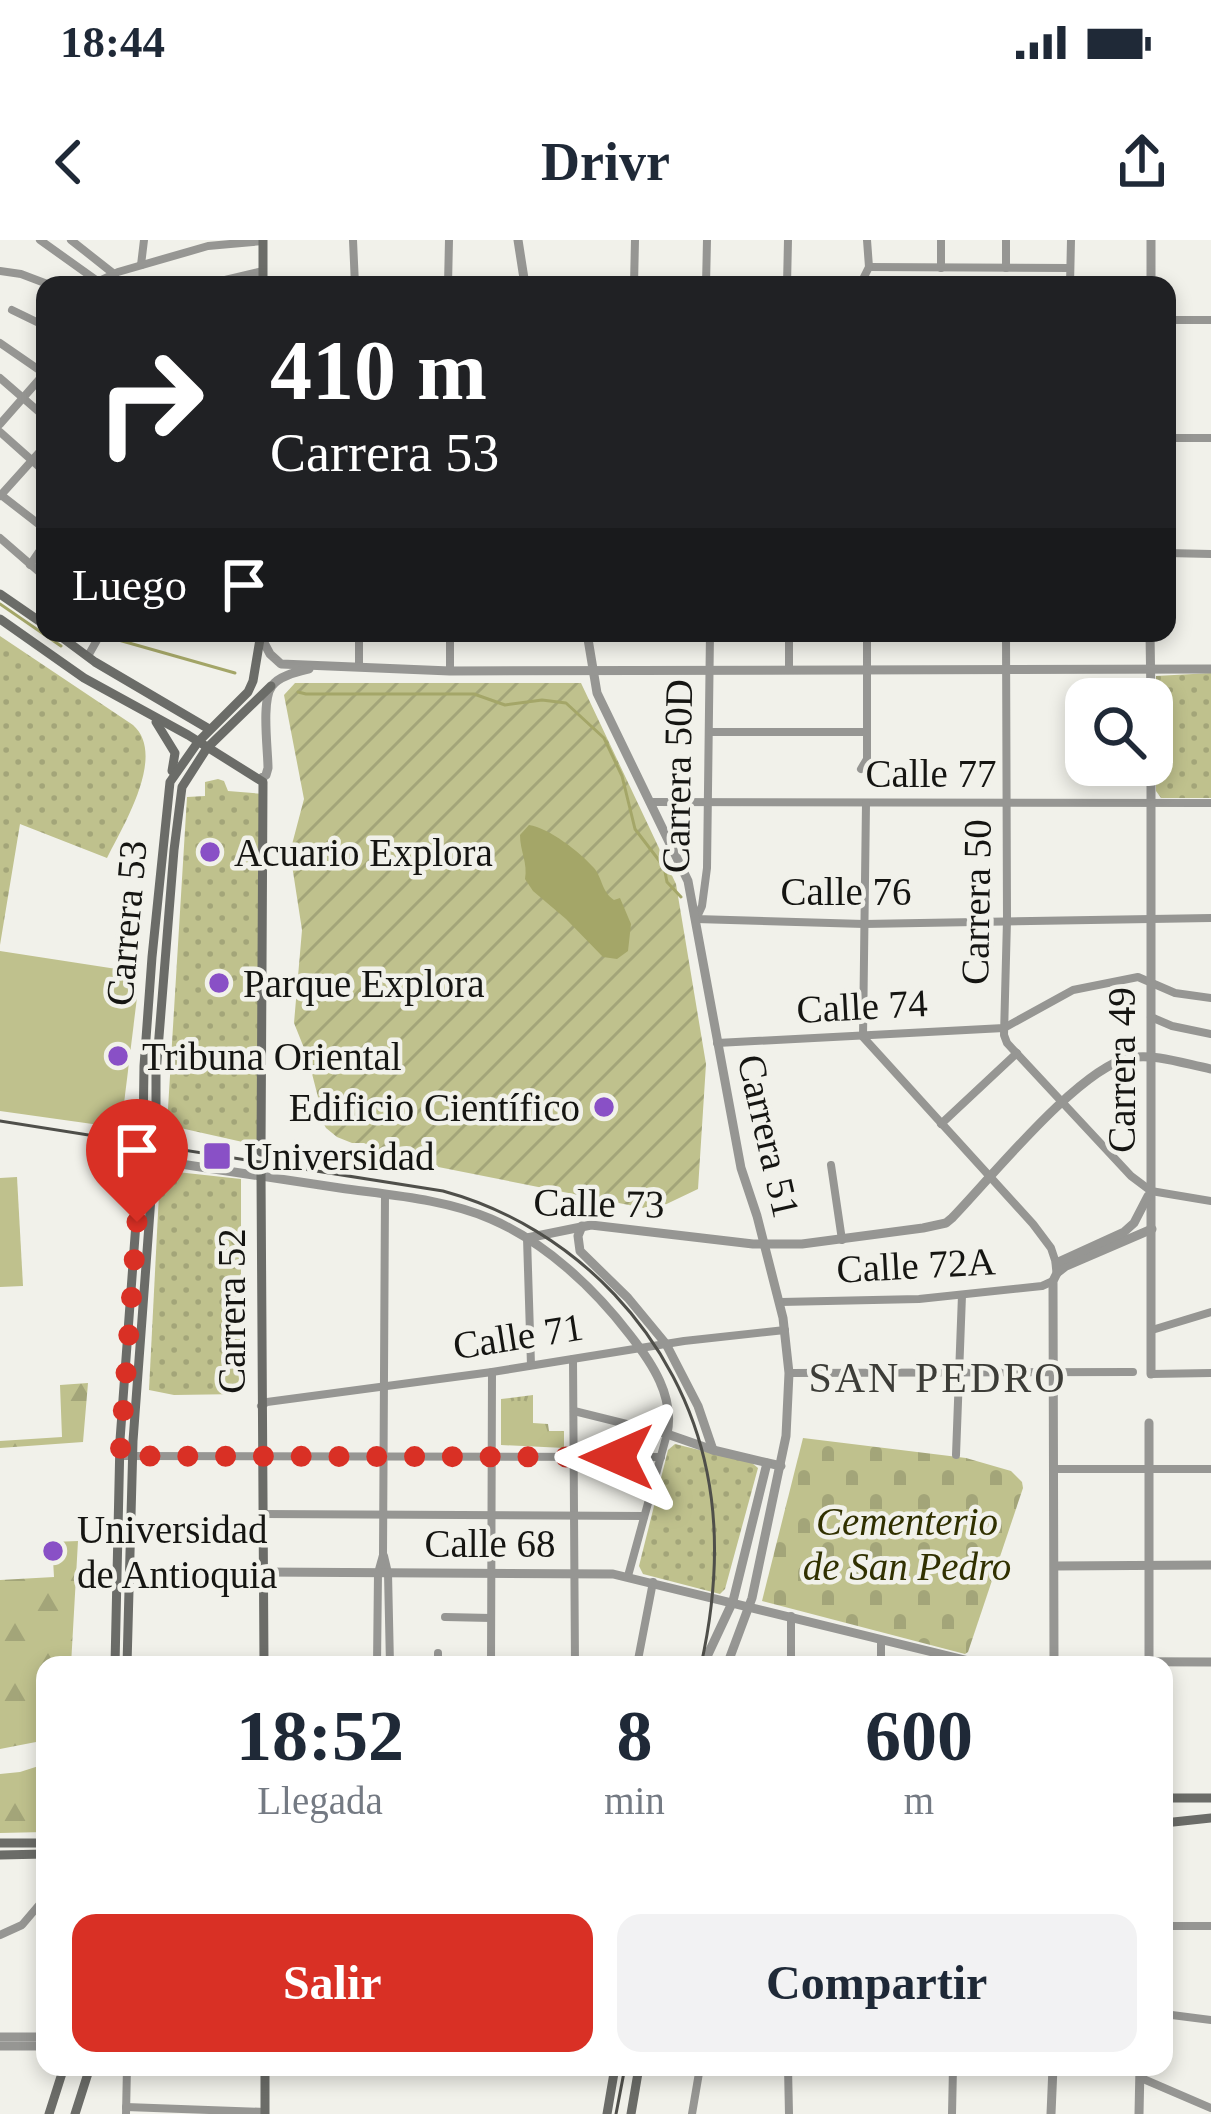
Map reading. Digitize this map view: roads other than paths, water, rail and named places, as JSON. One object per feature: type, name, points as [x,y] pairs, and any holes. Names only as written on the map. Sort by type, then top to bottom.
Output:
[{"type":"main road","points":[[263,240],[263,276]]},
{"type":"main road","points":[[0,594],[36,619]]},
{"type":"main road","points":[[0,619],[84,678],[260,778],[264,789],[261,1152]]},
{"type":"main road","points":[[53,655],[66,650],[63,642]]},
{"type":"main road","points":[[69,642],[214,733]]},
{"type":"main road","points":[[214,733],[254,681],[260,642]]},
{"type":"main road","points":[[214,733],[272,686]]},
{"type":"main road","points":[[148,713],[175,753],[170,782]]},
{"type":"main road","name":"Carrera 53","points":[[143,1135],[151,977],[170,782],[214,733]]},
{"type":"main road","name":"Carrera 53","points":[[156,1137],[156,1073],[176,827],[182,787],[202,745]]},
{"type":"main road","points":[[115,1656],[141,1156]]},
{"type":"main road","points":[[127,1656],[126,1456],[154,1159]]},
{"type":"main road","name":"Carrera 52","points":[[260,1175],[264,1656]]},
{"type":"main road","points":[[1173,1798],[1211,1798]]},
{"type":"main road","points":[[1173,1822],[1211,1818]]},
{"type":"main road","points":[[0,1844],[36,1843]]},
{"type":"main road","points":[[0,1855],[36,1855]]},
{"type":"main road","points":[[29,1855],[36,1859]]},
{"type":"main road","points":[[49,2114],[61,2076]]},
{"type":"main road","points":[[75,2114],[87,2076]]},
{"type":"main road","points":[[265,2076],[265,2113]]},
{"type":"main road","points":[[607,2114],[613,2076]]},
{"type":"main road","points":[[631,2114],[637,2076]]},
{"type":"street","points":[[40,240],[91,276]]},
{"type":"street","points":[[70,240],[114,274]]},
{"type":"street","points":[[141,266],[144,240]]},
{"type":"street","points":[[111,276],[208,246],[263,240]]},
{"type":"street","points":[[353,240],[355,276]]},
{"type":"street","points":[[448,240],[448,276]]},
{"type":"street","points":[[518,240],[524,276]]},
{"type":"street","points":[[634,276],[635,240]]},
{"type":"street","points":[[706,276],[707,240]]},
{"type":"street","points":[[787,276],[788,240]]},
{"type":"street","points":[[864,276],[867,240]]},
{"type":"street","points":[[941,240],[941,268]]},
{"type":"street","points":[[1006,240],[1006,268]]},
{"type":"street","points":[[1070,276],[1071,240]]},
{"type":"street","points":[[1151,240],[1151,276]]},
{"type":"street","points":[[868,267],[1070,268]]},
{"type":"street","points":[[0,271],[36,280]]},
{"type":"street","points":[[242,276],[263,271]]},
{"type":"street","points":[[12,310],[36,322]]},
{"type":"street","points":[[1176,320],[1211,320]]},
{"type":"street","points":[[0,343],[36,368]]},
{"type":"street","points":[[0,378],[36,409]]},
{"type":"street","points":[[36,383],[0,428],[36,465]]},
{"type":"street","points":[[1176,438],[1211,438]]},
{"type":"street","points":[[36,456],[0,494],[36,523]]},
{"type":"street","points":[[0,538],[36,570]]},
{"type":"street","points":[[1176,554],[1211,554]]},
{"type":"street","points":[[30,565],[36,556]]},
{"type":"street","points":[[88,656],[96,642]]},
{"type":"street","points":[[264,642],[278,662],[450,671],[1211,669]]},
{"type":"street","points":[[359,642],[359,666]]},
{"type":"street","points":[[450,642],[450,671]]},
{"type":"street","name":"Carrera 51","points":[[588,642],[598,695],[683,868],[741,1168],[781,1302],[790,1373],[786,1436],[749,1606],[730,1656]]},
{"type":"street","name":"Carrera 50D","points":[[696,920],[707,868],[710,642]]},
{"type":"street","points":[[789,642],[789,668]]},
{"type":"street","points":[[861,769],[867,759],[867,642]]},
{"type":"street","name":"Carrera 50","points":[[1004,1028],[1006,642]]},
{"type":"street","points":[[1150,642],[1150,678]]},
{"type":"street","points":[[260,778],[268,768],[267,699],[272,686],[320,666]]},
{"type":"street","points":[[709,732],[866,732]]},
{"type":"street","name":"Carrera 49","points":[[1150,1374],[1151,786]]},
{"type":"street","name":"Calle 77","points":[[651,802],[1211,803]]},
{"type":"street","points":[[866,803],[863,1037],[1051,1248],[1055,1272],[1054,1656]]},
{"type":"street","name":"Calle 76","points":[[696,920],[864,924],[1211,918]]},
{"type":"street","name":"Calle 74","points":[[717,1043],[1004,1028],[1073,990],[1138,977],[1175,993],[1211,998]]},
{"type":"street","points":[[1151,1017],[1211,1034]]},
{"type":"street","points":[[1004,1028],[1007,1042],[1131,1176],[1151,1191],[1211,1201]]},
{"type":"street","points":[[941,1124],[1017,1053]]},
{"type":"street","points":[[1151,1057],[1211,1070]]},
{"type":"street","name":"Calle 73","points":[[141,1156],[467,1210],[527,1238],[603,1226],[764,1244],[842,1240],[946,1222],[1061,1102],[1106,1068],[1125,1059],[1151,1057]]},
{"type":"street","points":[[831,1165],[842,1240]]},
{"type":"street","name":"Calle 72A","points":[[781,1302],[920,1299],[1042,1286],[1055,1272],[1124,1232],[1151,1191]]},
{"type":"street","points":[[378,1656],[383,1573],[385,1195]]},
{"type":"street","points":[[582,1226],[580,1251],[666,1344],[690,1389],[713,1450]]},
{"type":"street","name":"Calle 72A","points":[[1055,1272],[1152,1228]]},
{"type":"street","points":[[527,1238],[598,1298],[640,1348],[667,1399],[667,1434],[628,1576]]},
{"type":"street","points":[[527,1238],[531,1365]]},
{"type":"street","points":[[956,1455],[962,1294]]},
{"type":"street","points":[[1152,1330],[1211,1312]]},
{"type":"street","name":"Calle 71","points":[[261,1406],[784,1330]]},
{"type":"street","points":[[573,1359],[575,1656]]},
{"type":"street","points":[[491,1656],[492,1372]]},
{"type":"street","points":[[790,1373],[1133,1372]]},
{"type":"street","points":[[1150,1374],[1211,1372]]},
{"type":"street","points":[[574,1412],[781,1466]]},
{"type":"street","points":[[1149,1423],[1149,1656]]},
{"type":"street","points":[[126,1456],[661,1457]]},
{"type":"street","points":[[708,1656],[733,1601],[767,1462]]},
{"type":"street","points":[[1054,1469],[1211,1469]]},
{"type":"street","points":[[262,1514],[644,1516]]},
{"type":"street","points":[[1055,1566],[1211,1565]]},
{"type":"street","name":"Calle 68","points":[[262,1572],[628,1576],[936,1656]]},
{"type":"street","points":[[383,1573],[388,1656]]},
{"type":"street","points":[[639,1656],[653,1582]]},
{"type":"street","points":[[791,1616],[791,1656]]},
{"type":"street","points":[[445,1618],[491,1618]]},
{"type":"street","points":[[881,1640],[881,1656]]},
{"type":"street","name":"Calle 68","points":[[1173,1663],[1211,1662]]},
{"type":"street","points":[[0,1935],[22,1925],[36,1909]]},
{"type":"street","points":[[1173,1926],[1211,1926]]},
{"type":"street","points":[[1173,2015],[1211,2020]]},
{"type":"street","points":[[0,2041],[36,2042]]},
{"type":"street","points":[[127,2076],[126,2110],[265,2113]]},
{"type":"street","points":[[692,2114],[698,2076]]},
{"type":"street","points":[[788,2076],[789,2114]]},
{"type":"street","points":[[952,2114],[953,2076]]},
{"type":"street","points":[[1051,2114],[1053,2076]]},
{"type":"street","points":[[1138,2114],[1141,2076]]},
{"type":"street","points":[[1149,2076],[1211,2108]]},
{"type":"waterway","points":[[0,604],[36,629]]},
{"type":"waterway","points":[[55,642],[61,646]]},
{"type":"waterway","points":[[126,642],[235,673]]},
{"type":"waterway","points":[[298,692],[474,694],[505,705],[542,700],[566,703],[604,738],[622,776],[635,829],[681,897]]},
{"type":"railway","points":[[0,1121],[443,1191],[536,1231],[577,1260],[646,1333],[673,1376],[693,1423],[707,1472],[715,1545],[703,1656]]},
{"type":"railway","points":[[616,2114],[623,2076]]},
{"type":"place","name":"Acuario Explora","points":[[210,852]]},
{"type":"place","name":"Parque Explora","points":[[219,983]]},
{"type":"place","name":"Tribuna Oriental","points":[[118,1056]]},
{"type":"place","name":"Edificio Científico","points":[[604,1107]]},
{"type":"place","name":"Universidad","points":[[217,1156]]},
{"type":"place","name":"Universidad de Antioquia","points":[[53,1551]]},
{"type":"district","name":"SAN PEDRO","points":[[938,1378]]},
{"type":"park label","name":"Cementerio de San Pedro","points":[[907,1544]]}]
